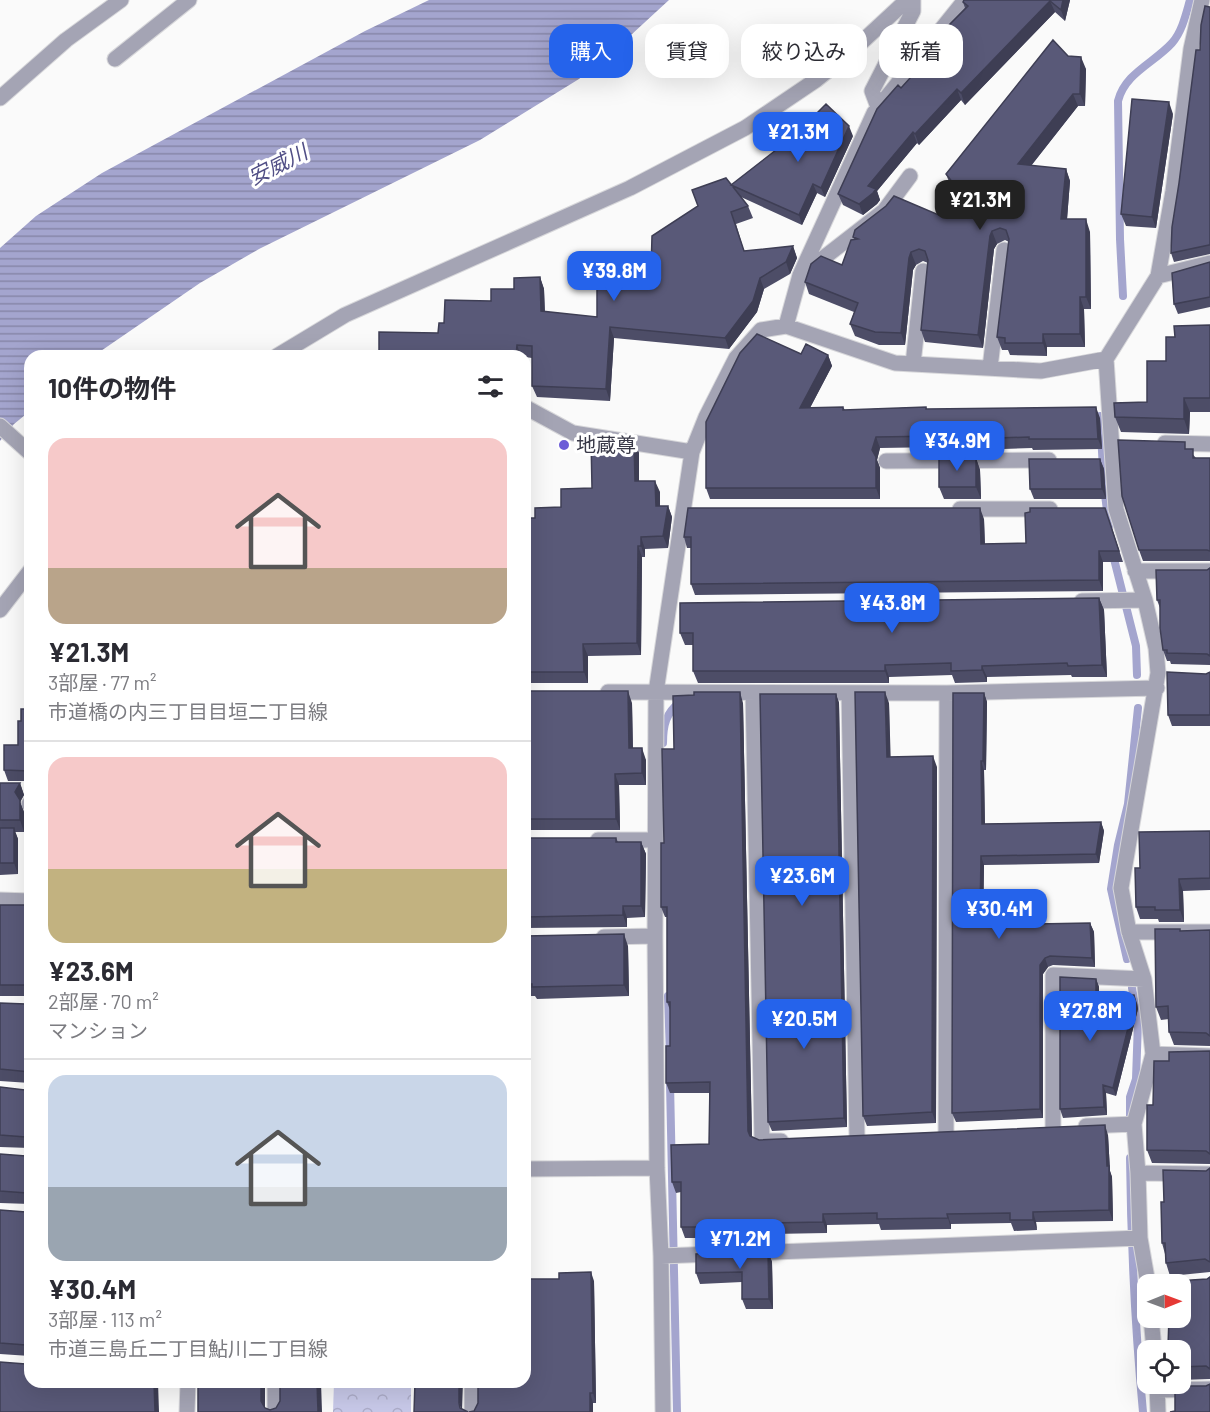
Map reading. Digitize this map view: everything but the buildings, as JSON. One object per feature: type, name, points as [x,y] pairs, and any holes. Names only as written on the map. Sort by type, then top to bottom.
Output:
[{"type":"street","points":[[0,98],[66,40],[121,0]]},
{"type":"street","points":[[116,59],[189,0]]},
{"type":"street","points":[[286,350],[345,315],[630,188],[745,128],[816,80],[851,52],[907,0]]},
{"type":"street","points":[[879,107],[872,90],[913,11],[913,0]]},
{"type":"street","points":[[786,326],[800,275],[873,113],[965,0]]},
{"type":"street","points":[[1146,1274],[1140,1238],[1134,1124],[1153,1054],[1144,979],[1129,932],[1121,888],[1161,678],[1144,600],[1110,509],[1106,459],[1117,442],[1106,359],[1158,276],[1173,191],[1191,49],[1202,0]]},
{"type":"street","points":[[800,275],[884,211],[910,176]]},
{"type":"street","points":[[990,368],[1004,250]]},
{"type":"street","points":[[1158,276],[1210,263]]},
{"type":"street","points":[[913,364],[922,271]]},
{"type":"street","points":[[663,1412],[661,1256],[657,1168],[656,692],[675,605],[689,508],[692,452],[706,417],[736,358],[761,330],[786,326],[895,363],[1041,371],[1106,359]]},
{"type":"street","points":[[531,410],[573,433],[692,452]]},
{"type":"street","points":[[0,426],[24,448]]},
{"type":"street","points":[[1155,442],[1210,444]]},
{"type":"street","points":[[886,461],[1065,460]]},
{"type":"street","points":[[941,509],[1069,509]]},
{"type":"street","points":[[1135,571],[1210,571]]},
{"type":"street","points":[[0,610],[24,579]]},
{"type":"street","points":[[1061,601],[1144,600]]},
{"type":"street","points":[[596,692],[947,693],[1161,678]]},
{"type":"street","points":[[753,693],[762,1141],[798,1140]]},
{"type":"street","points":[[849,693],[856,1137]]},
{"type":"street","points":[[946,1132],[947,693]]},
{"type":"street","points":[[584,840],[655,840]]},
{"type":"street","points":[[0,900],[24,901]]},
{"type":"street","points":[[1129,932],[1210,932]]},
{"type":"street","points":[[584,937],[655,936]]},
{"type":"street","points":[[1134,1124],[1059,1128],[1053,975],[1144,979]]},
{"type":"street","points":[[1153,1054],[1210,1056]]},
{"type":"street","points":[[531,1169],[657,1168]]},
{"type":"street","points":[[1138,1173],[1210,1174]]},
{"type":"street","points":[[661,1256],[1140,1238]]},
{"type":"street","points":[[187,1412],[188,1388]]},
{"type":"street","points":[[275,1388],[275,1412]]},
{"type":"street","points":[[472,1388],[472,1412]]},
{"type":"street","points":[[1191,1388],[1210,1389]]},
{"type":"street","points":[[1157,1394],[1158,1412]]},
{"type":"green space","points":[[334,1388],[411,1388],[411,1412],[333,1412]]},
{"type":"water","name":"安威川","points":[[429,0],[669,0],[633,33],[633,24],[549,24],[549,78],[579,79],[480,140],[259,249],[200,283],[102,350],[24,350],[24,416],[0,441],[0,248],[36,216],[102,173],[365,31]]},
{"type":"waterway","points":[[1123,296],[1118,101],[1133,76],[1175,39],[1190,0]]},
{"type":"waterway","points":[[1100,416],[1104,487],[1109,526]]},
{"type":"waterway","points":[[1112,551],[1136,646],[1137,675]]},
{"type":"waterway","points":[[663,743],[666,720],[680,702]]},
{"type":"waterway","points":[[1127,959],[1111,889],[1128,804],[1138,708]]},
{"type":"waterway","points":[[1130,1121],[1130,1097],[1136,1079],[1138,1022],[1132,988]]},
{"type":"waterway","points":[[668,996],[670,1055]]},
{"type":"waterway","points":[[670,1083],[677,1412]]},
{"type":"waterway","points":[[1130,1158],[1134,1285],[1143,1412]]},
{"type":"place","name":"地蔵尊","points":[[564,445]]}]
